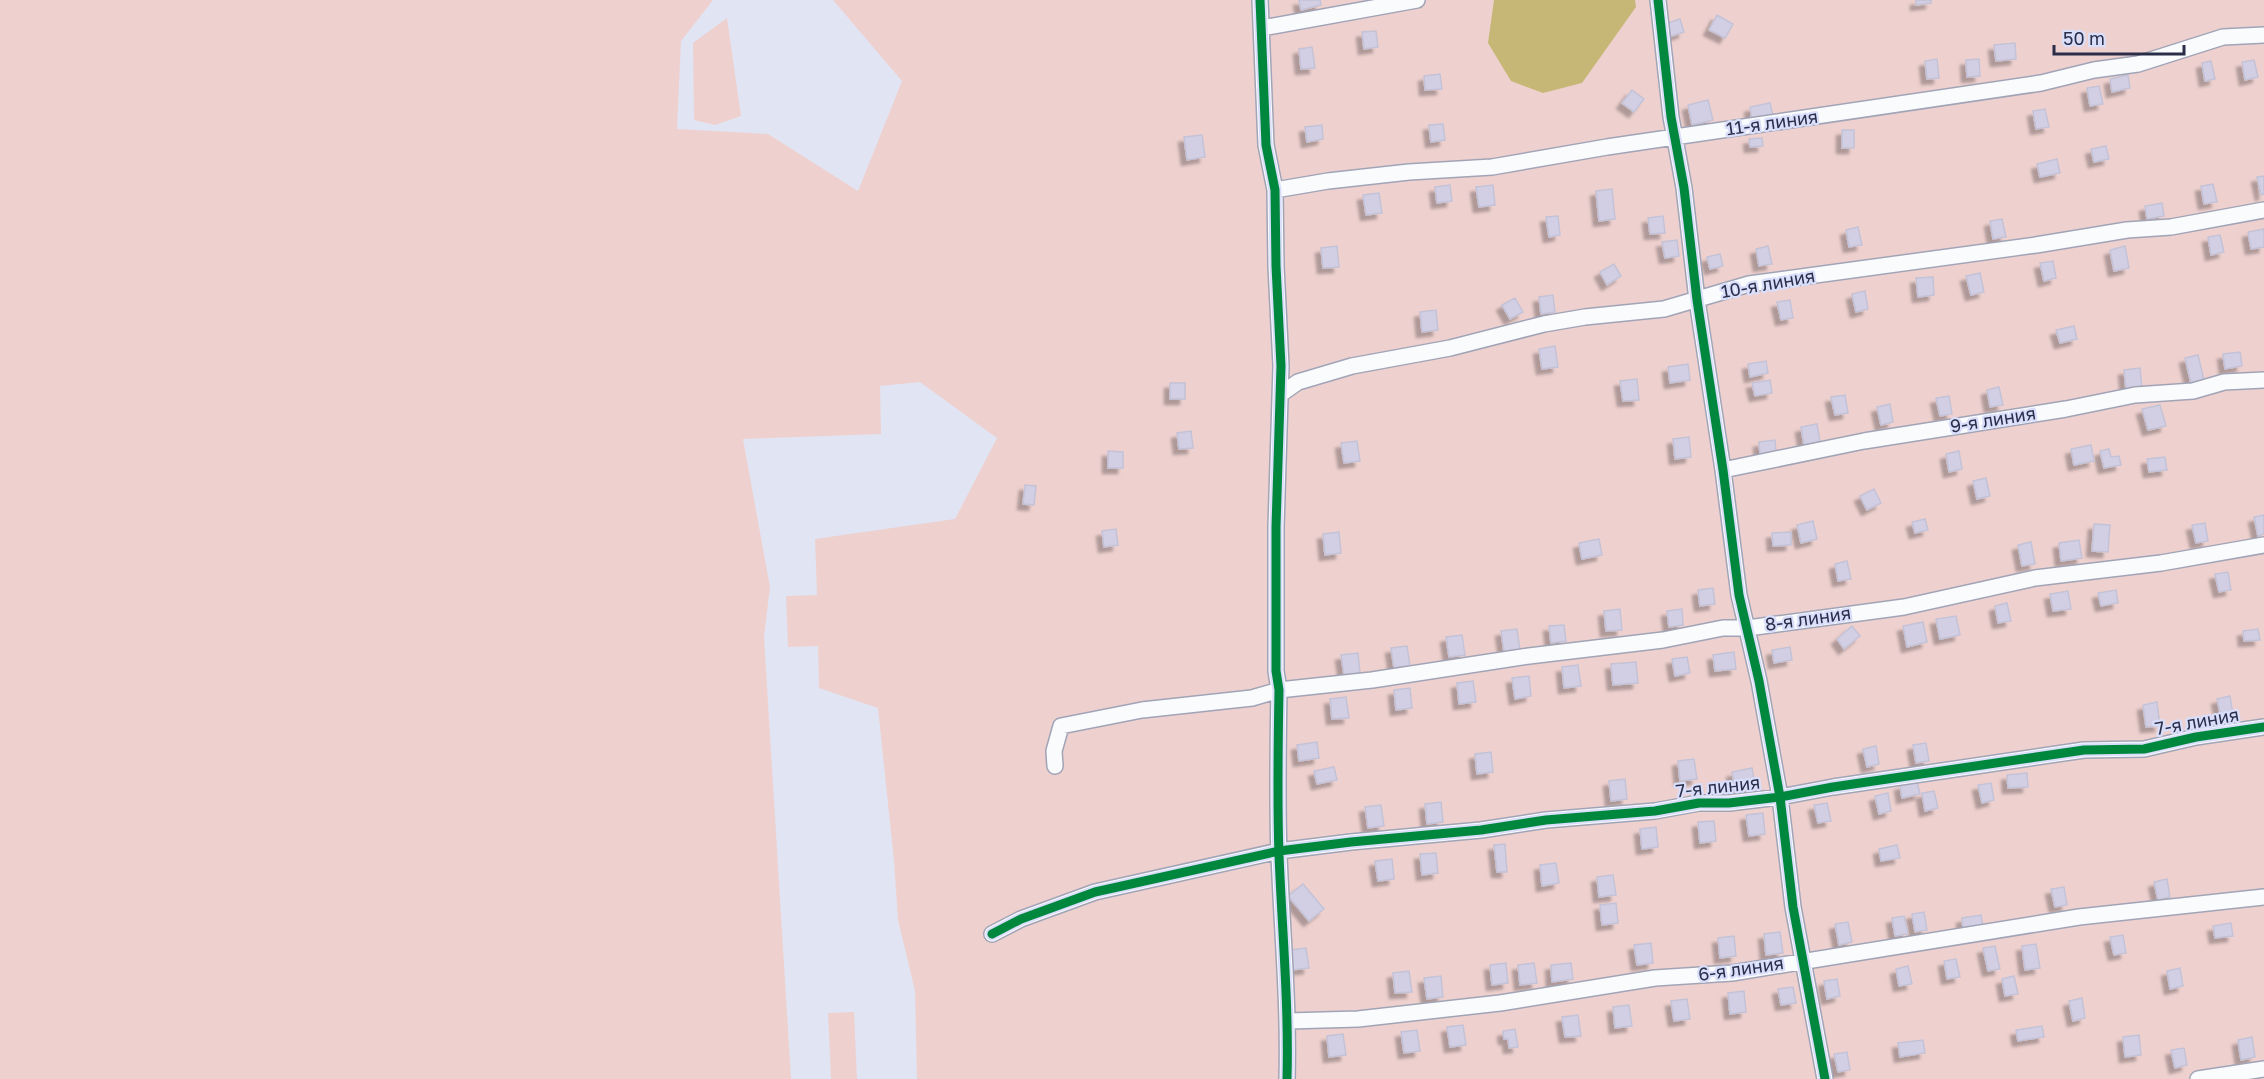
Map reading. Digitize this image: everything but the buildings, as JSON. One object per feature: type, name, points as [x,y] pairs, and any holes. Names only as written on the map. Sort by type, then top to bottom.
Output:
[{"type":"street","points":[[1260,0],[1266,145],[1275,190],[1281,394],[1276,527],[1276,671],[1279,690],[1279,852],[1288,1021],[1287,1079]]},
{"type":"street","points":[[1262,28],[1417,0]]},
{"type":"street","points":[[1658,0],[1671,117],[1684,188],[1697,300],[1739,595],[1748,627],[1780,797],[1785,852],[1825,1079]]},
{"type":"street","name":"11-я линия","points":[[1275,190],[1328,181],[1409,172],[1492,167],[1676,137],[2041,83],[2094,70],[2138,64],[2223,37],[2264,35]]},
{"type":"street","name":"10-я линия","points":[[1281,394],[1298,382],[1352,366],[1450,348],[1544,324],[1585,317],[1664,309],[1749,284],[2036,245],[2127,230],[2171,227],[2264,210]]},
{"type":"street","name":"9-я линия","points":[[1723,470],[1864,441],[2066,409],[2135,395],[2193,391],[2224,382],[2264,380]]},
{"type":"street","name":"8-я линия","points":[[1055,765],[1054,751],[1061,726],[1142,710],[1252,698],[1279,690],[1372,680],[1529,656],[1663,640],[1723,628],[1748,627],[1905,606],[2035,578],[2161,563],[2264,545]]},
{"type":"street","name":"7-я линия","points":[[992,934],[1021,919],[1095,892],[1279,852],[1351,842],[1481,830],[1578,816],[1655,811],[1700,803],[1729,803],[1780,797],[2084,750],[2144,749],[2196,736],[2264,727]]},
{"type":"street","name":"6-я линия","points":[[1288,1021],[1358,1019],[1500,1004],[1608,984],[1655,978],[1732,973],[2079,917],[2264,897]]},
{"type":"street","points":[[2198,1079],[2264,1069]]},
{"type":"shaded area","points":[[0,0],[713,0],[681,41],[677,129],[768,134],[858,191],[902,81],[833,0],[2264,0],[2264,1079],[917,1079],[915,991],[898,920],[878,708],[819,688],[818,646],[788,647],[786,596],[817,595],[815,539],[955,519],[997,438],[920,382],[880,386],[881,434],[743,439],[770,587],[764,637],[791,1079],[0,1079]]},
{"type":"shaded area","points":[[1494,0],[1635,0],[1636,7],[1582,83],[1543,93],[1511,81],[1488,43]]},
{"type":"shaded area","points":[[727,18],[741,116],[715,125],[694,120],[693,43]]},
{"type":"shaded area","points":[[854,1012],[857,1079],[831,1079],[828,1013]]},
{"type":"cycle path","points":[[1260,0],[1266,145],[1275,190],[1281,366],[1276,527],[1276,671],[1279,690],[1278,834],[1286,995],[1287,1079]]},
{"type":"cycle path","points":[[1658,0],[1671,117],[1684,188],[1697,300],[1739,595],[1759,681],[1780,797],[1793,907],[1825,1079]]},
{"type":"cycle path","points":[[992,934],[1021,919],[1095,892],[1279,851],[1481,830],[1546,820],[1655,811],[1699,803],[1729,803],[1780,797],[2084,750],[2144,749],[2196,737],[2264,727]]}]
